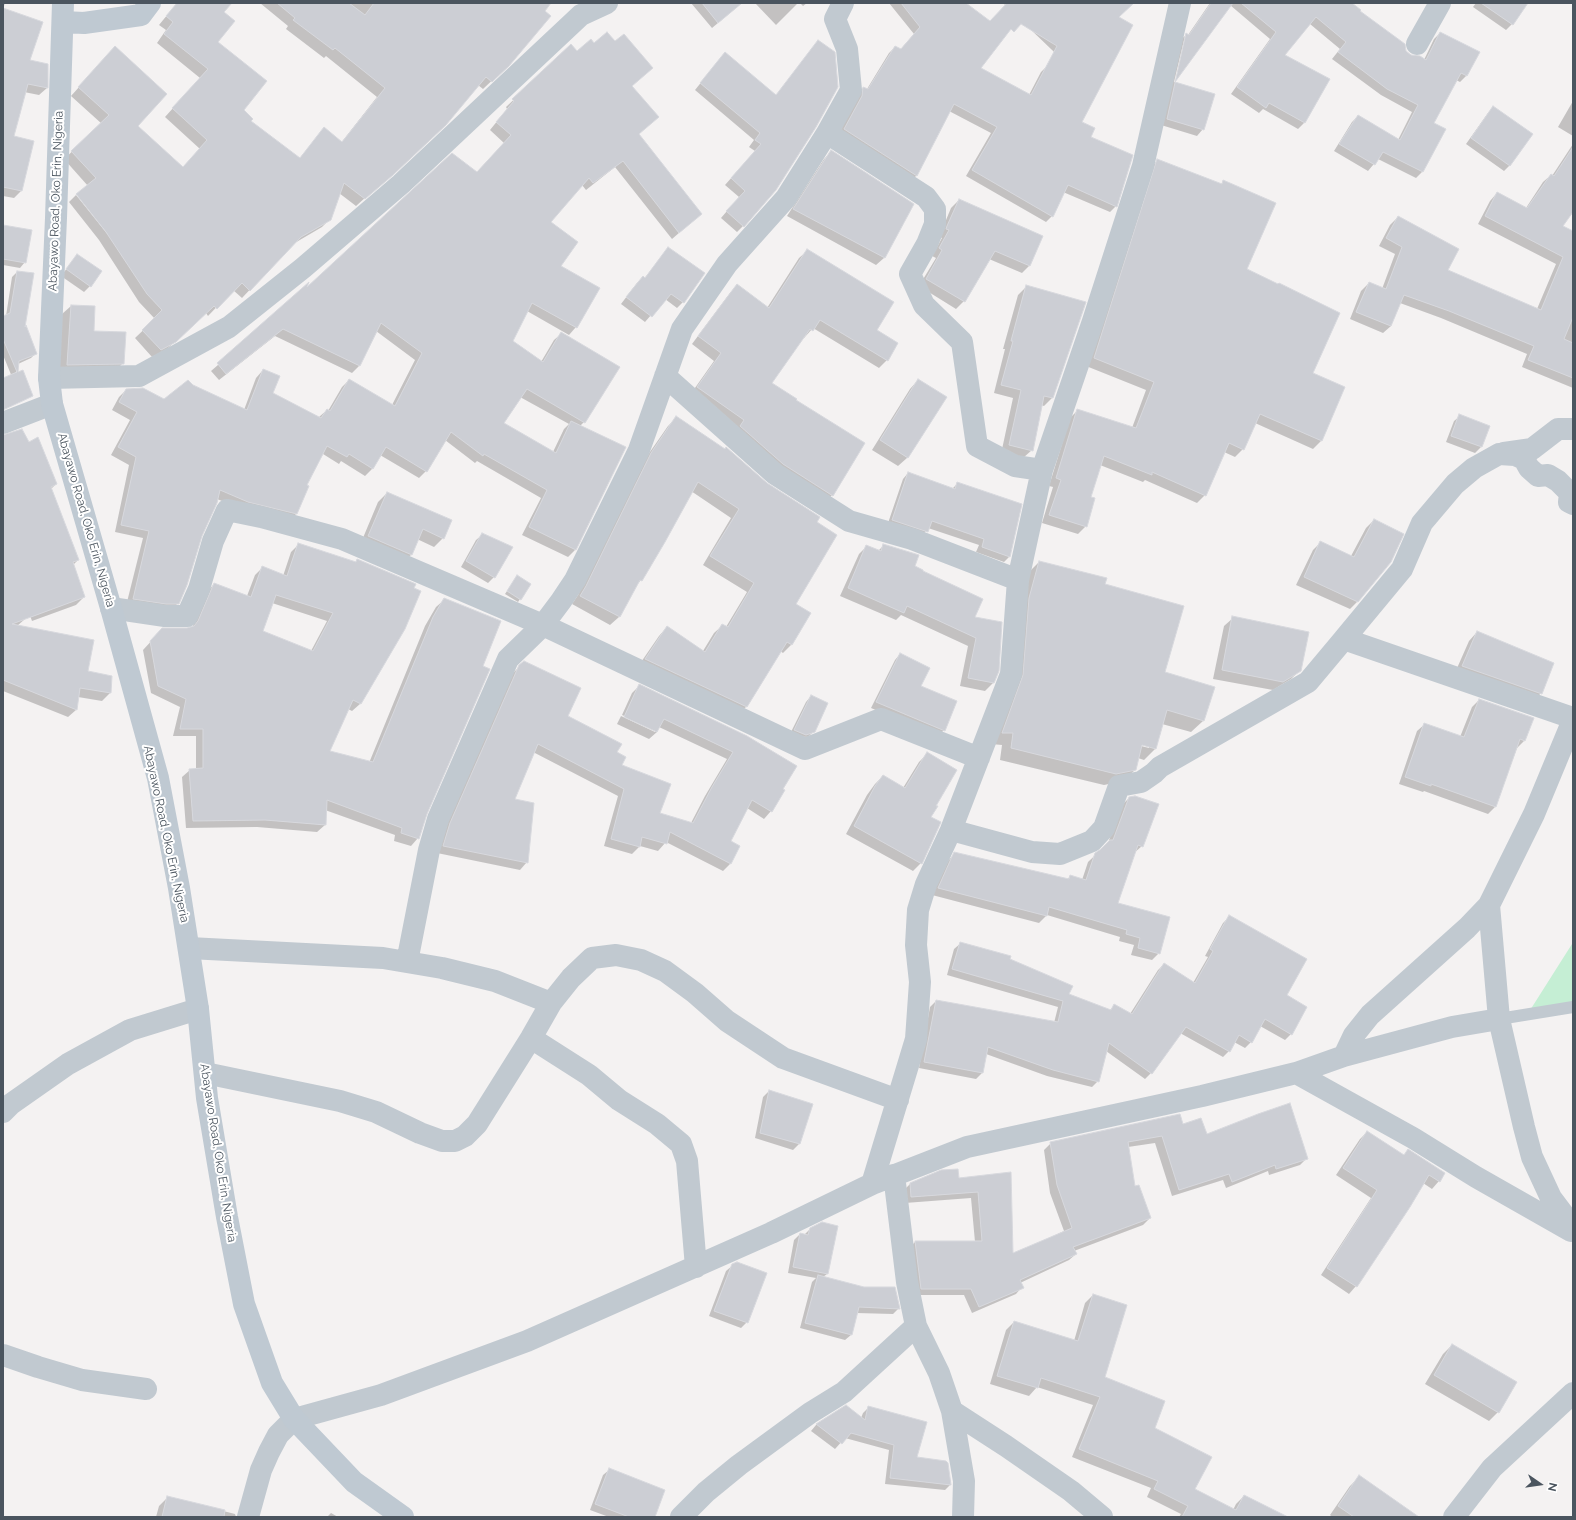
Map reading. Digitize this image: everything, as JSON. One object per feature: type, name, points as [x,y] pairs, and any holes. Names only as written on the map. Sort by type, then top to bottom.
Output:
[{"type":"street","points":[[63,12],[84,23],[141,15],[150,3]]},
{"type":"street","points":[[49,378],[139,376],[229,327],[303,268],[401,184],[586,9],[606,3]]},
{"type":"street","points":[[407,962],[427,857],[438,819],[508,659],[543,625],[575,580],[639,450],[682,329],[727,264],[786,198],[827,133],[851,90],[847,48],[835,19],[843,3]]},
{"type":"street","points":[[872,1184],[916,1039],[920,982],[916,945],[918,910],[926,884],[951,830],[1011,674],[1018,580],[1042,470],[1143,166],[1180,3]]},
{"type":"street","points":[[1417,44],[1440,3]]},
{"type":"street","name":"Abayawo Road, Oko Erin, Nigeria","points":[[63,12],[49,378],[52,404],[158,778],[189,948],[198,1009],[207,1098],[227,1217],[244,1304],[272,1383],[294,1419],[354,1482],[403,1517]]},
{"type":"street","points":[[827,133],[926,197],[935,209],[935,224],[927,244],[910,274],[924,305],[962,342],[977,446],[1015,466],[1042,470]]},
{"type":"street","points":[[665,376],[776,474],[849,521],[912,539],[1018,580]]},
{"type":"street","points":[[3,423],[52,404]]},
{"type":"street","points":[[951,830],[1032,852],[1060,854],[1092,841],[1104,828],[1119,786],[1141,782],[1160,767],[1308,682],[1402,569],[1422,523],[1455,484],[1474,468],[1499,454],[1532,449],[1558,429],[1573,429]]},
{"type":"street","points":[[1499,454],[1515,455],[1524,459],[1529,468],[1538,476],[1548,475],[1558,481],[1570,493],[1570,502],[1573,504]]},
{"type":"street","points":[[111,608],[165,616],[187,616],[199,589],[213,541],[227,510],[342,539],[543,625],[805,749],[881,719],[978,758]]},
{"type":"street","points":[[1344,639],[1573,719],[1534,814],[1489,905],[1467,928],[1370,1015],[1354,1035],[1344,1056]]},
{"type":"street","points":[[1489,905],[1499,1019],[1532,1156],[1551,1198],[1573,1227]]},
{"type":"street","points":[[189,948],[368,957],[407,962],[442,968],[495,981],[551,1003]]},
{"type":"street","points":[[205,1073],[340,1101],[376,1112],[420,1134],[442,1141],[455,1141],[465,1136],[476,1124],[531,1038],[551,1003],[571,978],[592,958],[616,955],[641,960],[665,971],[695,993],[727,1021],[783,1058],[898,1100]]},
{"type":"street","points":[[3,1112],[11,1104],[68,1064],[130,1030],[198,1009]]},
{"type":"street","points":[[248,1517],[269,1452],[278,1435],[294,1419],[381,1395],[527,1341],[771,1233],[872,1184],[967,1147],[1202,1096],[1296,1073],[1344,1056],[1452,1027],[1499,1019]]},
{"type":"street","points":[[531,1038],[590,1075],[619,1100],[658,1124],[681,1144],[687,1161],[696,1267]]},
{"type":"street","points":[[1296,1073],[1413,1138],[1476,1177],[1573,1232]]},
{"type":"street","points":[[894,1176],[907,1282],[916,1326],[938,1373],[952,1411],[964,1481],[963,1517]]},
{"type":"street","points":[[681,1517],[706,1492],[739,1465],[810,1413],[844,1392],[916,1326]]},
{"type":"street","points":[[3,1355],[38,1368],[82,1380],[146,1389]]},
{"type":"street","points":[[1454,1517],[1492,1468],[1573,1393]]},
{"type":"street","points":[[952,1411],[1013,1450],[1071,1491],[1102,1517]]},
{"type":"lane","points":[[1499,1019],[1573,1007]]},
{"type":"green space","points":[[1573,927],[1573,1012],[1527,1015],[1572,944]]},
{"type":"building","points":[[177,3],[232,3],[224,12],[235,21],[218,42],[267,81],[244,110],[253,119],[251,121],[300,158],[324,127],[342,142],[385,88],[335,48],[333,50],[293,20],[295,18],[277,3],[349,3],[365,15],[374,3],[551,3],[545,11],[551,16],[509,66],[492,82],[486,77],[446,125],[365,199],[344,183],[331,220],[301,237],[250,291],[242,283],[217,309],[214,306],[176,342],[161,350],[142,330],[162,310],[147,294],[106,232],[76,194],[96,178],[71,151],[109,115],[78,87],[115,46],[167,94],[138,126],[183,167],[207,140],[172,108],[208,69],[164,34],[173,22],[166,16]]},
{"type":"building","points":[[702,3],[742,3],[718,23]]},
{"type":"building","points":[[901,3],[966,3],[990,21],[1007,3],[1134,3],[1119,17],[1133,25],[1082,122],[1095,128],[1091,137],[1133,155],[1117,207],[1068,185],[1053,217],[972,170],[997,127],[954,104],[917,176],[844,129],[862,96],[863,87],[868,89],[895,46],[901,49],[920,27]],"holes":[[[1021,24],[1057,46],[1031,95],[981,68],[1011,29],[1014,32]]]},
{"type":"building","points":[[1211,3],[1233,3],[1175,82],[1186,33],[1189,35]]},
{"type":"building","points":[[1241,3],[1352,3],[1361,10],[1360,11],[1405,44],[1406,51],[1411,55],[1420,56],[1426,60],[1440,32],[1480,52],[1467,76],[1461,73],[1434,123],[1446,129],[1423,172],[1383,152],[1375,165],[1339,144],[1358,115],[1400,140],[1418,105],[1387,89],[1338,52],[1346,42],[1316,17],[1285,55],[1330,79],[1305,123],[1269,103],[1266,108],[1237,87],[1276,32]]},
{"type":"building","points":[[1481,3],[1528,3],[1513,25]]},
{"type":"building","points":[[3,8],[43,22],[30,60],[48,64],[48,88],[28,84],[14,136],[34,141],[22,191],[3,187]]},
{"type":"building","points":[[607,32],[615,41],[624,34],[653,68],[632,86],[659,117],[639,134],[702,214],[679,233],[623,161],[593,183],[589,178],[551,222],[578,242],[561,266],[600,288],[577,328],[532,303],[513,341],[543,362],[561,332],[620,367],[585,423],[527,389],[504,423],[556,453],[571,421],[626,447],[576,550],[529,527],[547,490],[484,454],[483,456],[451,432],[427,472],[386,447],[373,469],[349,454],[347,457],[327,446],[307,485],[309,486],[297,514],[248,502],[220,490],[217,503],[202,536],[187,585],[179,604],[166,604],[133,599],[149,531],[121,525],[136,457],[118,447],[137,412],[119,402],[126,389],[143,388],[164,399],[188,380],[193,385],[247,410],[263,369],[280,376],[273,393],[321,418],[327,409],[330,411],[349,379],[395,406],[422,353],[381,323],[360,366],[283,329],[226,374],[217,363],[309,282],[307,287],[452,153],[477,172],[511,135],[496,122],[514,101],[512,99],[571,44],[577,51],[591,39],[594,43]]},
{"type":"building","points":[[818,40],[835,52],[838,87],[816,127],[776,190],[744,227],[726,211],[745,191],[731,178],[761,144],[755,140],[760,133],[700,83],[725,52],[776,95]]},
{"type":"building","points":[[1175,82],[1215,94],[1204,130],[1167,119]]},
{"type":"building","points":[[1493,106],[1533,134],[1510,166],[1471,138]]},
{"type":"building","points":[[1573,147],[1573,212],[1563,226],[1573,231],[1573,317],[1564,339],[1573,343],[1573,378],[1528,360],[1534,346],[1449,311],[1404,295],[1391,326],[1356,312],[1369,282],[1386,289],[1402,247],[1386,238],[1398,216],[1459,249],[1448,270],[1541,310],[1563,257],[1485,216],[1497,192],[1527,208],[1551,174],[1554,176]]},
{"type":"building","points":[[831,150],[914,204],[885,258],[793,209]]},
{"type":"building","points":[[1157,159],[1222,184],[1223,180],[1276,203],[1247,269],[1340,313],[1313,373],[1345,387],[1322,441],[1260,414],[1244,450],[1229,443],[1206,496],[1152,472],[1152,475],[1104,456],[1091,497],[1095,498],[1087,527],[1049,515],[1061,480],[1056,478],[1077,409],[1136,428],[1154,382],[1094,358]]},
{"type":"building","points":[[959,199],[1043,236],[1030,266],[995,251],[965,302],[926,279],[942,250],[939,248],[949,230],[946,229]]},
{"type":"building","points":[[3,225],[32,230],[26,263],[3,259]]},
{"type":"building","points":[[668,247],[705,273],[684,303],[671,294],[652,317],[626,297],[643,276],[645,278]]},
{"type":"building","points":[[807,249],[894,302],[877,330],[898,343],[888,361],[820,320],[813,331],[810,329],[772,383],[797,399],[796,400],[865,443],[833,496],[783,464],[740,426],[744,420],[697,387],[721,353],[698,336],[737,284],[769,308]]},
{"type":"building","points":[[77,254],[102,271],[91,287],[66,269]]},
{"type":"building","points":[[17,271],[34,273],[25,327],[26,325],[37,354],[19,361],[18,372],[23,370],[33,396],[3,410],[3,378],[17,372],[3,339],[3,316],[10,313]]},
{"type":"building","points":[[1026,285],[1086,302],[1053,398],[1044,396],[1033,451],[1009,445],[1021,390],[1001,385]]},
{"type":"building","points":[[71,305],[95,306],[94,331],[126,332],[124,364],[67,365]]},
{"type":"building","points":[[918,379],[947,397],[908,458],[880,440]]},
{"type":"building","points":[[1459,414],[1490,426],[1482,447],[1451,436]]},
{"type":"building","points":[[676,416],[725,449],[726,447],[767,483],[820,517],[817,522],[837,535],[796,604],[811,613],[792,645],[787,642],[747,707],[645,659],[667,626],[705,652],[722,624],[728,627],[754,583],[710,556],[739,509],[698,482],[665,542],[642,581],[640,580],[620,617],[580,596],[651,453]]},
{"type":"building","points":[[22,429],[29,442],[38,437],[57,484],[51,487],[79,560],[73,562],[85,597],[12,624],[94,640],[88,671],[112,676],[111,693],[80,688],[77,710],[3,680],[3,435]]},
{"type":"building","points":[[908,472],[955,489],[957,482],[1022,504],[1010,557],[982,547],[984,539],[932,521],[928,532],[892,520]]},
{"type":"building","points":[[387,492],[452,520],[444,539],[423,529],[412,555],[368,536]]},
{"type":"building","points":[[1374,519],[1404,534],[1391,562],[1358,602],[1304,577],[1320,541],[1354,557]]},
{"type":"building","points":[[482,533],[513,547],[495,578],[466,561]]},
{"type":"building","points":[[298,543],[356,562],[357,559],[416,584],[414,588],[421,591],[405,629],[361,704],[353,700],[330,751],[373,762],[433,617],[444,598],[501,621],[483,666],[490,669],[427,814],[419,839],[401,833],[402,828],[327,800],[326,825],[265,820],[193,821],[189,769],[203,768],[203,729],[180,729],[186,699],[158,686],[150,641],[162,628],[187,628],[194,626],[198,621],[214,583],[251,597],[262,566],[287,576]],"holes":[[[276,595],[333,613],[313,651],[263,631]]]},
{"type":"building","points":[[883,544],[919,555],[915,566],[983,599],[975,617],[1002,622],[999,671],[994,683],[968,678],[976,638],[907,606],[904,613],[848,588],[866,545],[881,551]]},
{"type":"building","points":[[1039,561],[1107,578],[1105,584],[1184,606],[1165,672],[1215,687],[1204,721],[1167,710],[1156,749],[1142,745],[1136,770],[1116,774],[1011,748],[1013,733],[1002,733],[1023,675],[1029,598]]},
{"type":"building","points":[[517,575],[531,584],[521,600],[507,591]]},
{"type":"building","points":[[1232,616],[1309,632],[1301,671],[1283,682],[1222,670]]},
{"type":"building","points":[[1477,631],[1554,663],[1542,694],[1462,666]]},
{"type":"building","points":[[900,653],[930,668],[921,686],[957,701],[945,731],[876,702]]},
{"type":"building","points":[[524,661],[581,688],[568,716],[622,744],[617,752],[626,757],[622,765],[671,784],[660,813],[693,823],[733,752],[664,719],[657,732],[624,717],[639,684],[747,736],[797,766],[783,789],[785,790],[772,812],[752,800],[731,841],[740,846],[731,864],[670,832],[667,844],[642,837],[640,847],[611,839],[624,789],[538,744],[515,799],[534,803],[528,863],[443,846],[450,823],[519,665]]},
{"type":"building","points":[[811,695],[828,703],[815,732],[806,735],[794,730]]},
{"type":"building","points":[[1479,699],[1534,718],[1525,741],[1520,739],[1496,807],[1431,784],[1431,786],[1405,777],[1424,723],[1464,737]]},
{"type":"building","points":[[927,752],[957,770],[931,817],[941,822],[922,864],[854,826],[875,786],[883,775],[905,788]]},
{"type":"building","points":[[1135,796],[1159,804],[1143,847],[1138,845],[1118,903],[1170,917],[1160,954],[1138,948],[1140,938],[1126,934],[1127,930],[1049,907],[1047,916],[938,888],[954,852],[1069,879],[1070,875],[1086,880],[1095,853],[1110,840],[1113,840],[1129,797]]},
{"type":"building","points":[[1229,915],[1307,959],[1287,995],[1307,1007],[1292,1035],[1265,1019],[1252,1043],[1239,1035],[1230,1052],[1186,1027],[1152,1074],[1109,1043],[1099,1082],[1053,1070],[988,1047],[983,1073],[924,1062],[936,1000],[1058,1022],[1063,1001],[952,969],[960,942],[1011,956],[1010,959],[1073,986],[1069,994],[1111,1010],[1114,1004],[1132,1014],[1164,963],[1195,983],[1213,951],[1210,949]]},
{"type":"building","points":[[769,1090],[813,1104],[800,1144],[760,1133]]},
{"type":"building","points":[[1290,1103],[1308,1159],[1276,1169],[1275,1165],[1232,1182],[1229,1174],[1179,1190],[1162,1136],[1128,1142],[1135,1186],[1139,1185],[1151,1218],[1073,1247],[1077,1254],[1020,1280],[1024,1288],[979,1307],[971,1289],[921,1289],[915,1241],[982,1241],[978,1192],[911,1197],[910,1183],[941,1170],[958,1169],[959,1178],[1011,1172],[1013,1253],[1072,1228],[1057,1185],[1050,1142],[1180,1114],[1183,1124],[1201,1118],[1207,1134]]},
{"type":"building","points":[[1367,1131],[1404,1155],[1408,1149],[1445,1173],[1440,1182],[1429,1175],[1410,1207],[1357,1287],[1327,1268],[1377,1190],[1343,1168]]},
{"type":"building","points":[[822,1222],[838,1226],[828,1274],[793,1267],[800,1233],[808,1235],[810,1228]]},
{"type":"building","points":[[737,1262],[767,1273],[748,1323],[714,1311],[732,1264]]},
{"type":"building","points":[[818,1275],[864,1287],[895,1287],[900,1309],[859,1307],[852,1335],[805,1323]]},
{"type":"building","points":[[1093,1294],[1127,1305],[1105,1377],[1165,1401],[1155,1428],[1212,1457],[1195,1489],[1236,1510],[1244,1495],[1288,1517],[1182,1517],[1188,1506],[1154,1489],[1158,1481],[1079,1449],[1100,1397],[1041,1378],[1038,1388],[997,1376],[1014,1321],[1078,1341]]},
{"type":"building","points":[[1452,1344],[1517,1382],[1499,1413],[1434,1375]]},
{"type":"building","points":[[846,1405],[865,1420],[868,1406],[927,1422],[917,1457],[946,1461],[948,1463],[951,1485],[890,1478],[894,1445],[851,1433],[842,1444],[816,1424]]},
{"type":"building","points":[[609,1468],[665,1490],[655,1517],[629,1517],[595,1504]]},
{"type":"building","points":[[1359,1475],[1419,1517],[1354,1517],[1338,1506]]},
{"type":"building","points":[[167,1496],[225,1510],[224,1517],[162,1517]]}]
